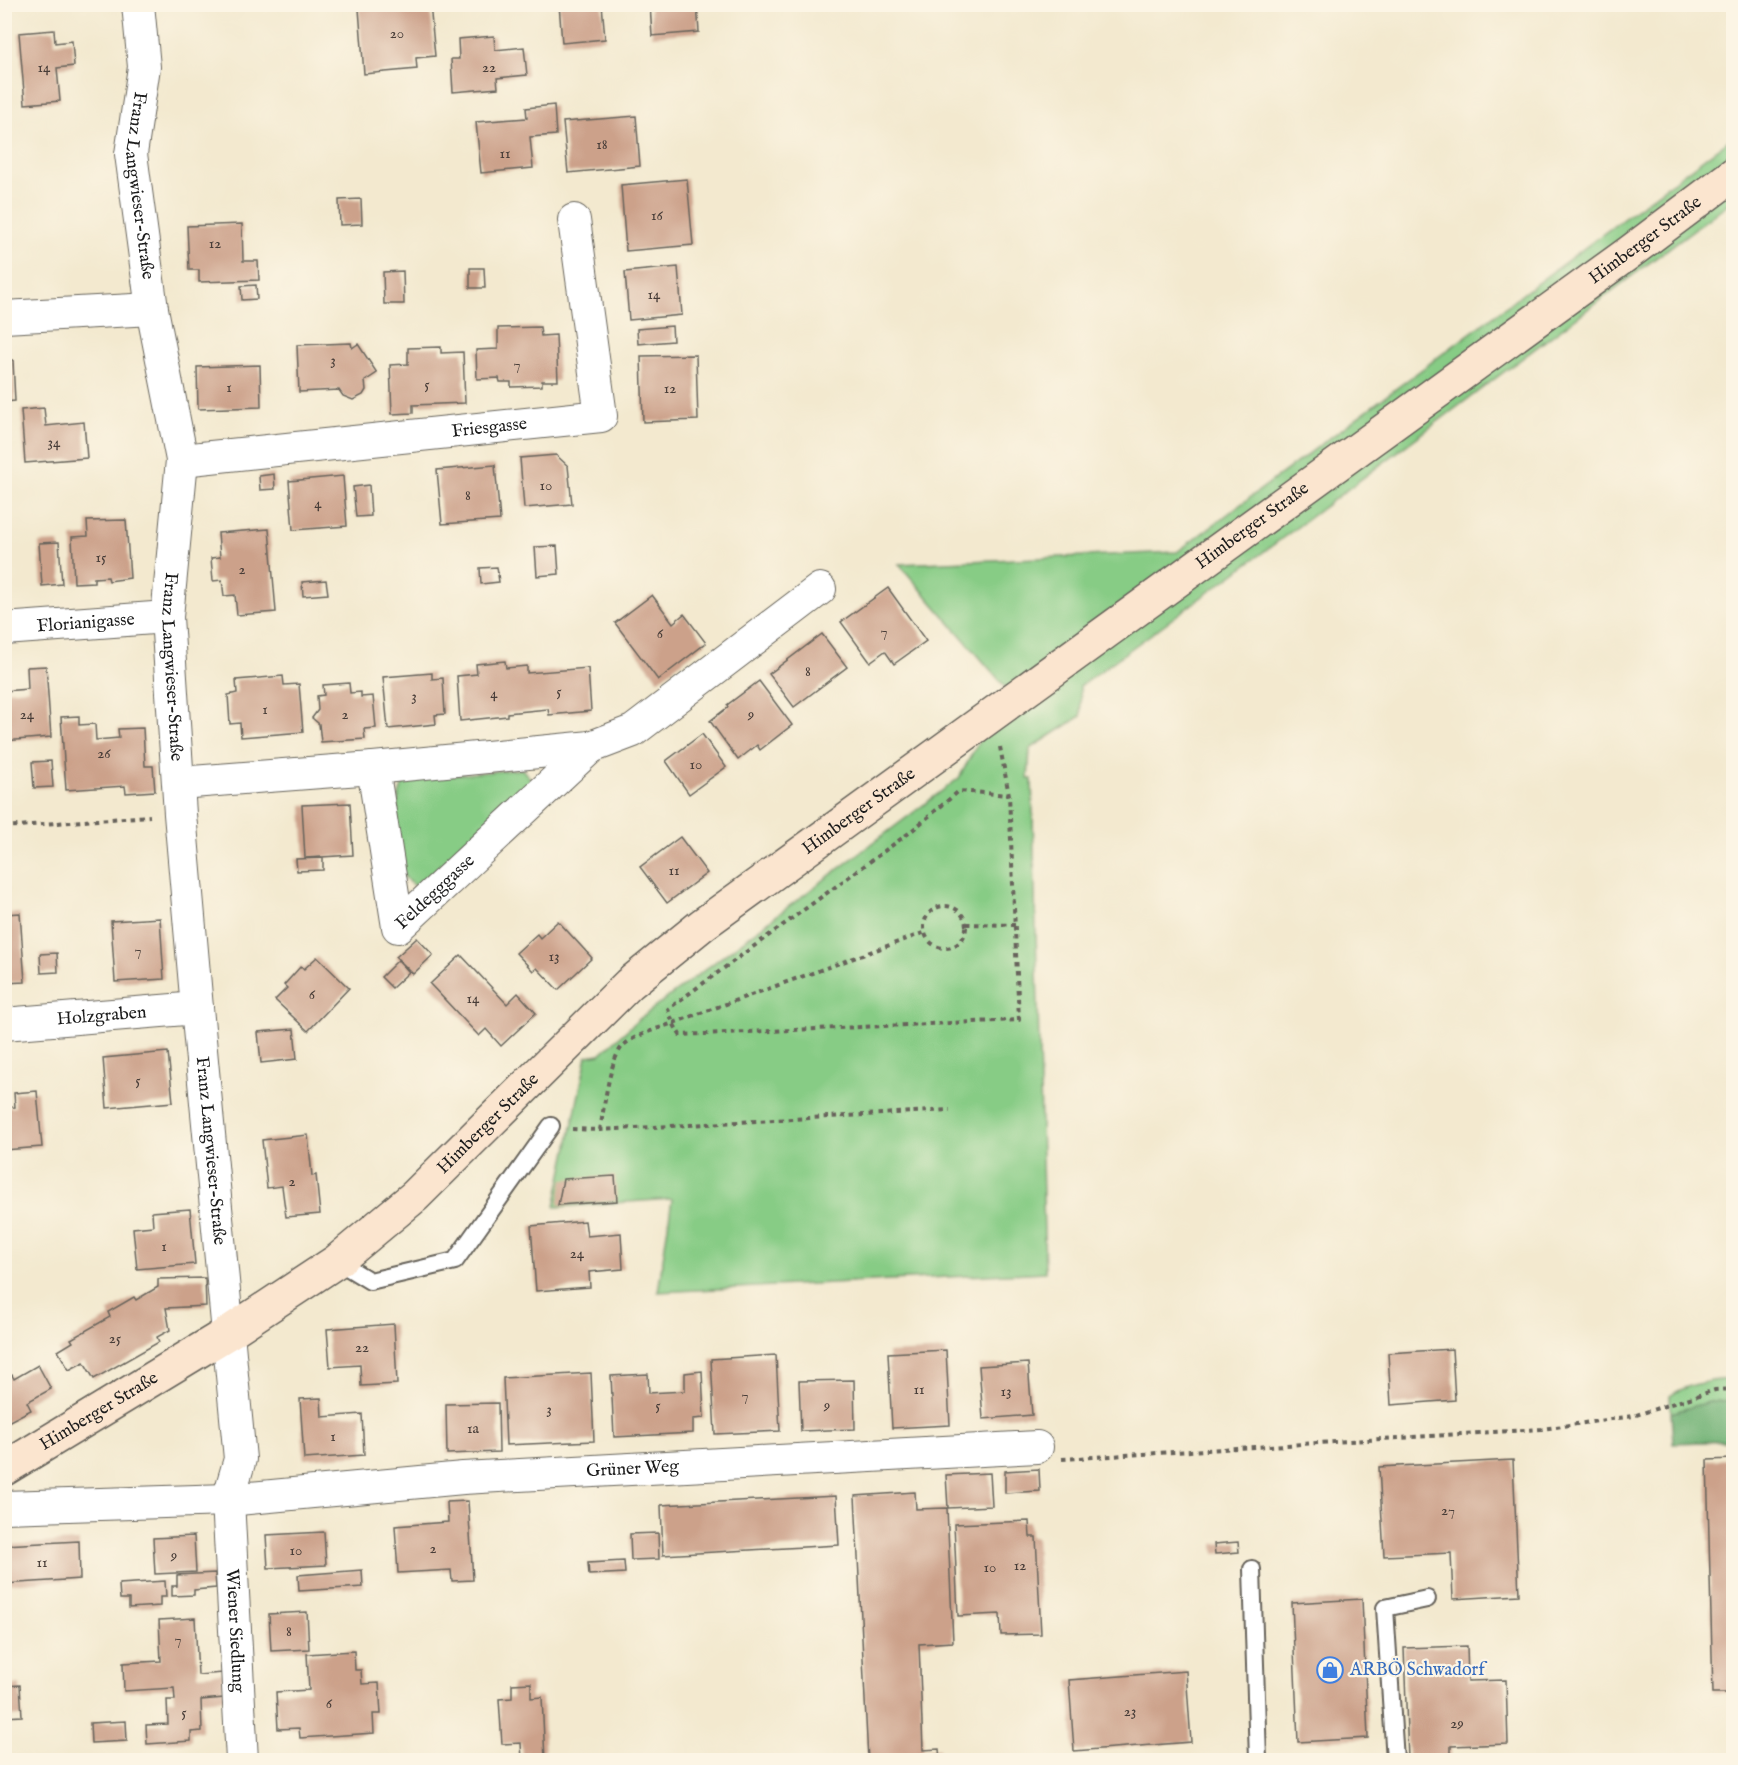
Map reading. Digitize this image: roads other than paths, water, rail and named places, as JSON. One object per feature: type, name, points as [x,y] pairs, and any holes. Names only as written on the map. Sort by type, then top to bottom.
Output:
[{"type":"main road","name":"Himberger Straße","points":[[4,1469],[228,1334],[337,1261],[415,1196],[629,984],[702,925],[994,715],[1734,174]]},
{"type":"street","name":"Franz Langwieser-Straße","points":[[138,4],[144,67],[131,154],[152,309],[182,460],[167,617],[196,1008],[228,1334]]},
{"type":"street","name":"Friesgasse","points":[[182,460],[601,416],[574,220]]},
{"type":"street","points":[[4,317],[152,309]]},
{"type":"street","name":"Feldegggasse","points":[[179,783],[373,768],[591,747],[633,731],[820,589]]},
{"type":"street","name":"Florianigasse","points":[[4,629],[167,617]]},
{"type":"street","name":"Feldegggasse","points":[[373,768],[398,927],[591,747]]},
{"type":"street","name":"Holzgraben","points":[[4,1024],[196,1008]]},
{"type":"street","name":"Wiener Siedlung","points":[[228,1334],[240,1459],[228,1500],[242,1761]]},
{"type":"street","name":"Grüner Weg","points":[[228,1500],[463,1478],[1037,1448]]},
{"type":"street","points":[[4,1507],[228,1500]]},
{"type":"lane","points":[[337,1261],[370,1281],[455,1261],[551,1126]]},
{"type":"lane","points":[[1252,1569],[1258,1761]]},
{"type":"lane","points":[[1395,1761],[1385,1608],[1427,1599]]},
{"type":"place","name":"ARBÖ Schwadorf","points":[[1330,1670]]}]
